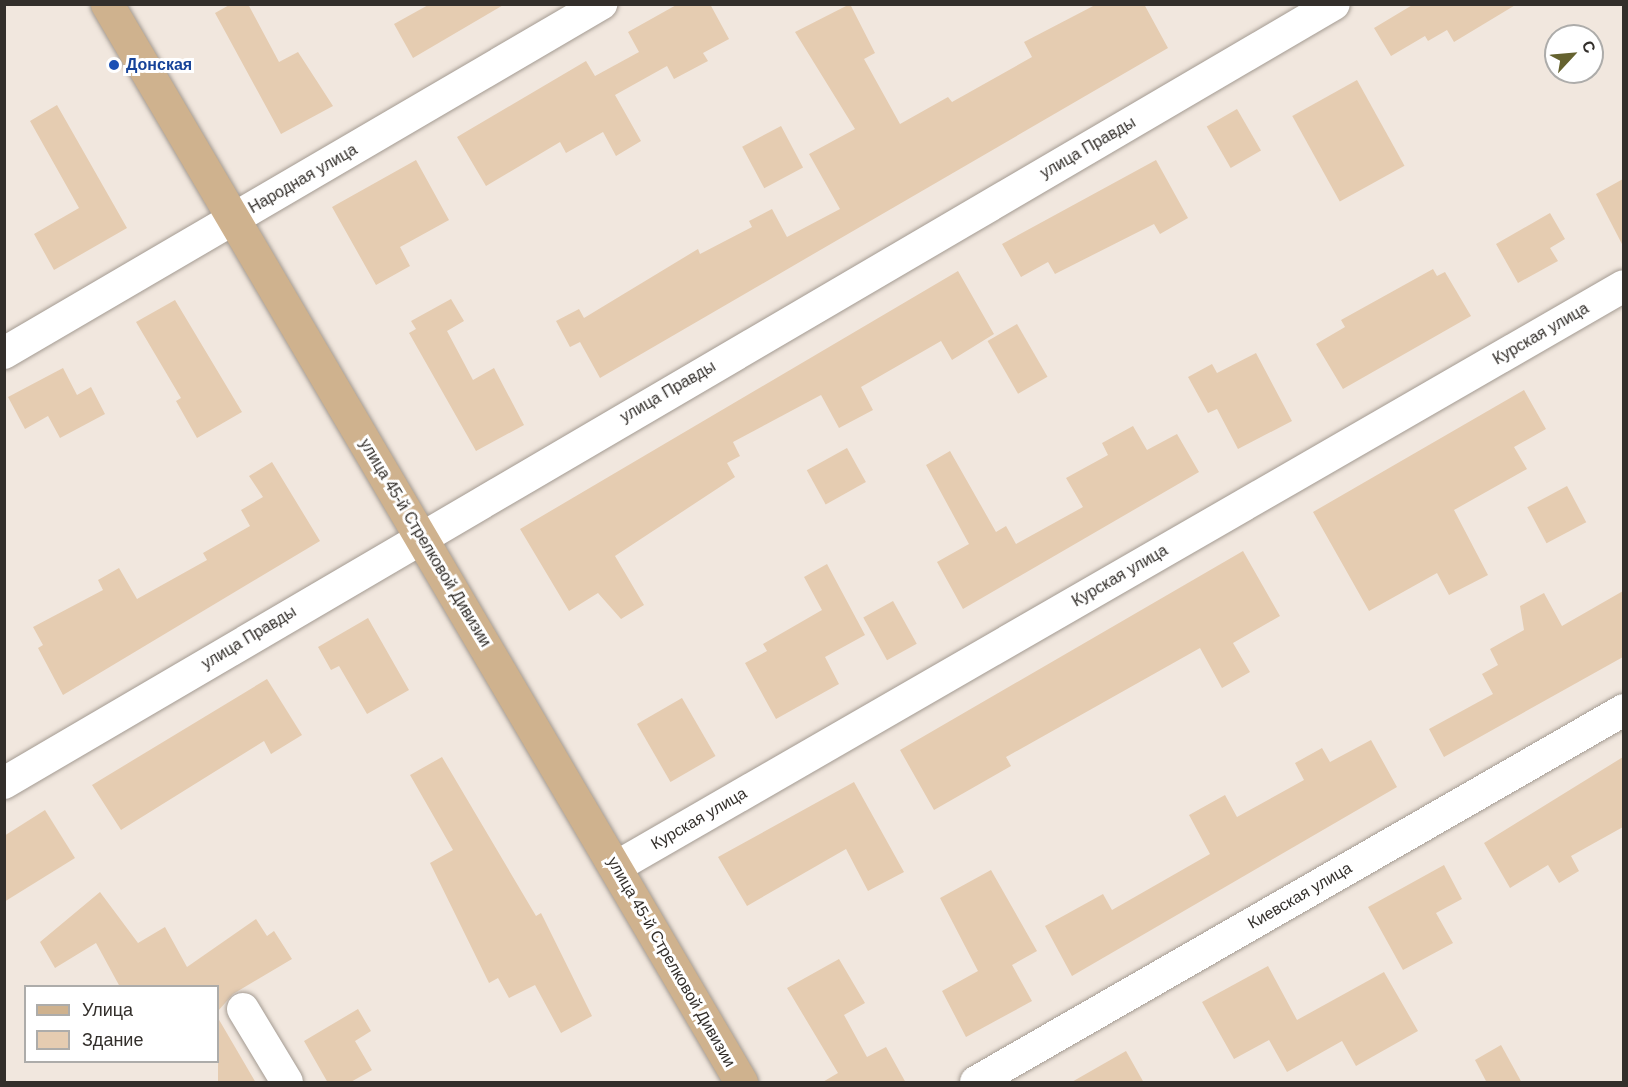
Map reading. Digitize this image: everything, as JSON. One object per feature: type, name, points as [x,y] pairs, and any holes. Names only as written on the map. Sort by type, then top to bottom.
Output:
[{"type":"main road","name":"улица 45-й Стрелковой Дивизии","points":[[107,4],[741,1083]]},
{"type":"street","name":"Народная улица","points":[[4,353],[601,4]]},
{"type":"street","name":"улица Правды","points":[[4,783],[1334,4]]},
{"type":"street","name":"Курская улица","points":[[616,867],[1623,286]]},
{"type":"street","name":"Киевская улица","points":[[976,1083],[1623,710]]},
{"type":"street","points":[[243,1009],[287,1083]]},
{"type":"building","points":[[231,4],[248,4],[279,62],[298,52],[333,106],[281,134],[215,13]]},
{"type":"building","points":[[430,4],[505,4],[413,58],[394,24]]},
{"type":"building","points":[[678,4],[710,4],[729,39],[703,53],[708,61],[674,79],[667,66],[615,95],[641,141],[616,156],[603,132],[566,153],[560,142],[486,186],[457,137],[586,61],[595,76],[639,52],[628,32]]},
{"type":"building","points":[[850,4],[875,53],[864,59],[900,124],[948,97],[952,102],[1032,57],[1024,42],[1097,4],[1144,4],[1168,48],[600,378],[580,342],[570,347],[556,321],[579,309],[584,318],[698,249],[700,254],[752,227],[749,221],[772,209],[787,237],[840,209],[809,154],[855,129],[795,32]]},
{"type":"building","points":[[1414,4],[1517,4],[1454,42],[1447,30],[1428,41],[1425,36],[1391,56],[1374,28]]},
{"type":"building","points":[[1357,80],[1405,166],[1340,202],[1292,116]]},
{"type":"building","points":[[57,105],[127,228],[54,270],[34,234],[79,208],[30,121]]},
{"type":"building","points":[[1237,109],[1261,151],[1231,168],[1207,126]]},
{"type":"building","points":[[781,126],[803,167],[764,188],[742,147]]},
{"type":"building","points":[[416,160],[449,220],[400,247],[410,266],[376,285],[332,207]]},
{"type":"building","points":[[1156,160],[1188,218],[1160,234],[1154,224],[1055,274],[1048,262],[1021,277],[1002,244]]},
{"type":"building","points":[[1623,179],[1623,246],[1596,194]]},
{"type":"building","points":[[1550,213],[1565,239],[1550,248],[1558,261],[1518,283],[1496,244]]},
{"type":"building","points":[[1433,269],[1437,276],[1445,272],[1471,316],[1343,389],[1316,344],[1345,327],[1341,320]]},
{"type":"building","points":[[958,271],[994,334],[952,360],[941,341],[861,387],[873,410],[839,428],[821,395],[733,442],[740,456],[727,463],[735,477],[615,556],[644,605],[621,619],[598,593],[569,611],[520,529]]},
{"type":"building","points":[[451,299],[464,321],[447,331],[473,380],[494,368],[524,425],[476,451],[409,333],[416,329],[411,321]]},
{"type":"building","points":[[175,300],[242,412],[197,438],[176,401],[181,398],[136,322]]},
{"type":"building","points":[[1017,324],[1048,377],[1018,394],[988,341]]},
{"type":"building","points":[[1256,353],[1292,421],[1238,449],[1217,409],[1208,413],[1188,377],[1212,364],[1217,373]]},
{"type":"building","points":[[63,368],[77,395],[91,387],[105,414],[60,438],[48,416],[25,429],[8,397]]},
{"type":"building","points":[[1524,390],[1546,429],[1514,447],[1527,469],[1454,510],[1488,575],[1449,595],[1437,573],[1369,611],[1313,512]]},
{"type":"building","points":[[1133,426],[1147,450],[1177,434],[1199,472],[963,609],[937,562],[969,544],[926,465],[950,451],[996,532],[1006,526],[1016,544],[1083,507],[1066,478],[1108,455],[1102,443]]},
{"type":"building","points":[[847,448],[866,482],[826,504],[807,470]]},
{"type":"building","points":[[272,462],[320,541],[63,695],[38,648],[43,645],[33,627],[103,590],[98,580],[119,568],[137,599],[207,560],[203,553],[250,526],[241,510],[263,497],[249,476]]},
{"type":"building","points":[[1567,486],[1586,522],[1547,543],[1527,507]]},
{"type":"building","points":[[1243,551],[1280,616],[1233,643],[1250,672],[1222,688],[1200,648],[1006,757],[1011,766],[934,810],[900,750]]},
{"type":"building","points":[[827,564],[865,635],[825,657],[839,684],[776,719],[745,663],[767,651],[763,644],[822,610],[804,577]]},
{"type":"building","points":[[1623,591],[1623,657],[1444,757],[1429,729],[1493,694],[1482,674],[1498,665],[1490,649],[1524,630],[1520,606],[1544,593],[1562,626]]},
{"type":"building","points":[[893,601],[917,644],[887,660],[863,617]]},
{"type":"building","points":[[368,618],[409,690],[367,714],[339,666],[331,670],[318,647]]},
{"type":"building","points":[[267,679],[302,735],[271,754],[264,741],[121,830],[92,785]]},
{"type":"building","points":[[682,698],[716,756],[670,782],[637,724]]},
{"type":"building","points":[[1371,740],[1397,787],[1072,976],[1045,926],[1103,894],[1112,910],[1210,854],[1189,815],[1225,795],[1237,817],[1304,780],[1295,763],[1322,748],[1330,762]]},
{"type":"building","points":[[442,757],[536,916],[541,913],[592,1016],[561,1033],[535,985],[509,998],[498,978],[489,983],[430,863],[453,850],[410,775]]},
{"type":"building","points":[[1623,757],[1623,827],[1571,856],[1579,871],[1559,883],[1548,865],[1510,888],[1484,843]]},
{"type":"building","points":[[854,782],[904,872],[868,891],[846,849],[747,906],[718,857]]},
{"type":"building","points":[[45,810],[75,858],[4,902],[4,836]]},
{"type":"building","points":[[1444,865],[1462,899],[1436,913],[1453,943],[1403,970],[1368,907]]},
{"type":"building","points":[[991,870],[1037,951],[1012,965],[1032,1001],[966,1037],[942,991],[978,971],[940,898]]},
{"type":"building","points":[[100,892],[138,943],[165,927],[187,967],[256,919],[267,936],[274,931],[292,959],[233,994],[219,1010],[219,985],[119,985],[96,943],[55,968],[40,942]]},
{"type":"building","points":[[839,959],[865,1003],[844,1015],[867,1057],[886,1047],[906,1083],[821,1083],[838,1073],[787,988]]},
{"type":"building","points":[[1268,966],[1297,1020],[1384,972],[1418,1031],[1356,1066],[1342,1041],[1287,1072],[1269,1040],[1234,1059],[1202,1002]]},
{"type":"building","points":[[358,1009],[371,1031],[355,1041],[372,1070],[349,1083],[328,1083],[304,1041]]},
{"type":"building","points":[[219,1020],[256,1083],[218,1083],[219,1063]]},
{"type":"building","points":[[1501,1045],[1522,1083],[1487,1083],[1475,1060]]},
{"type":"building","points":[[1126,1051],[1144,1083],[1070,1083]]},
{"type":"place","name":"Донская","points":[[114,65]]}]
